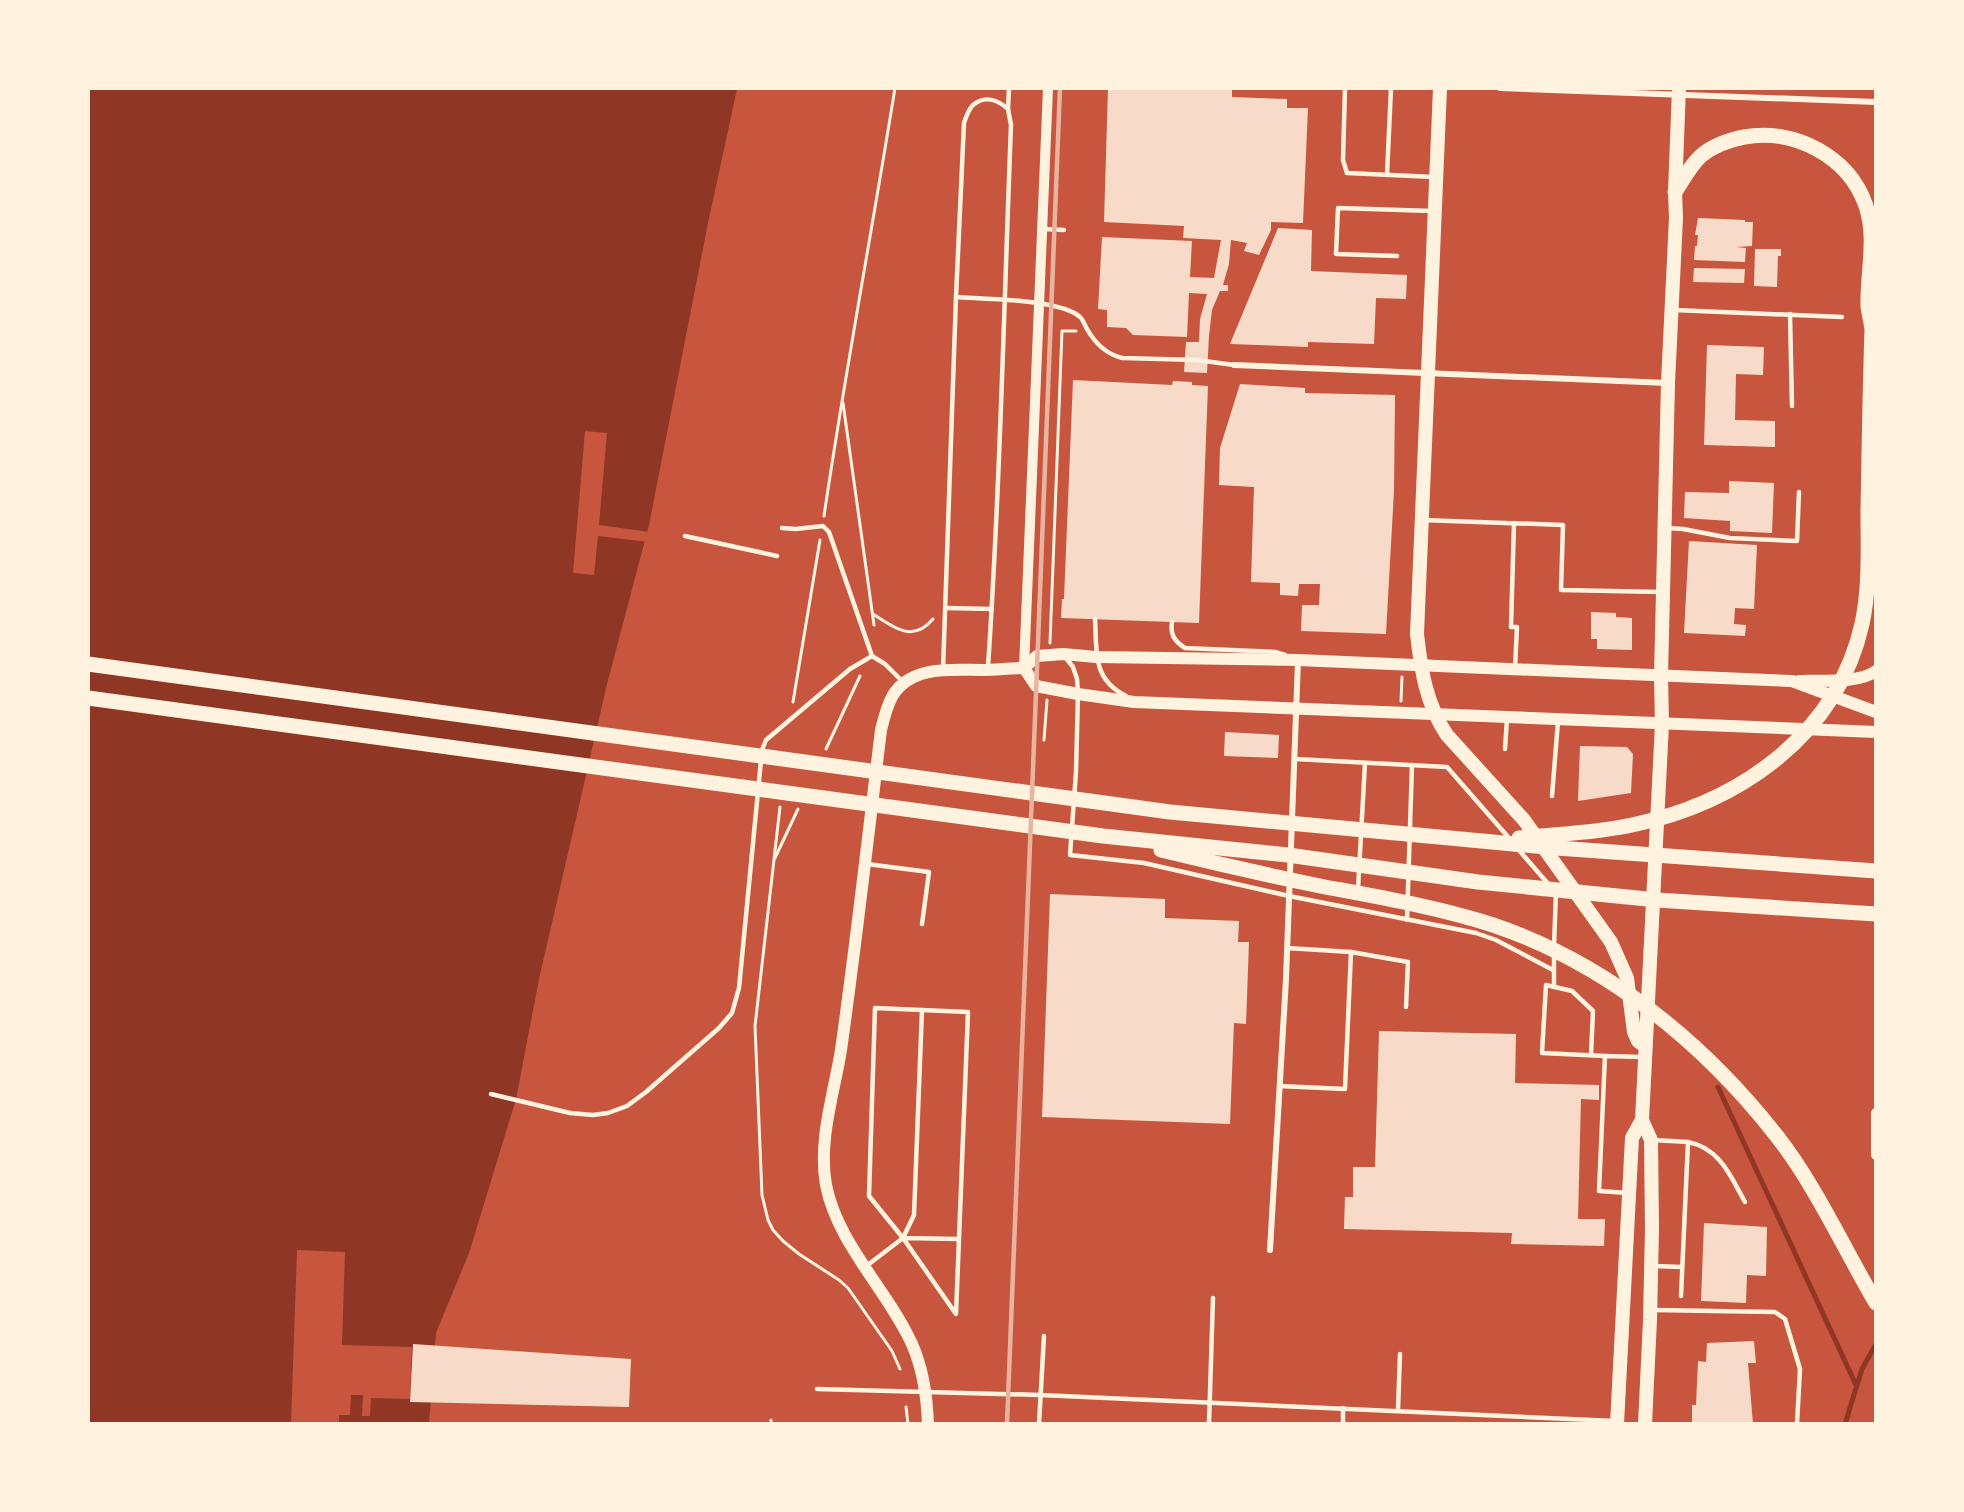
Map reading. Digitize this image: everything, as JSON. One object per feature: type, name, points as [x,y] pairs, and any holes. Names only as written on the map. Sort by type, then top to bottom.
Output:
[{"type":"highway","points":[[1487,841],[1610,828],[1652,820],[1711,800],[1763,771],[1784,753],[1821,712],[1846,674],[1862,624],[1867,581],[1874,324],[1869,306],[1872,246],[1866,205],[1851,178],[1828,156],[1800,141],[1781,136],[1732,139],[1717,145],[1702,154],[1675,192]]},
{"type":"highway","points":[[88,664],[1170,812],[1487,841],[1875,871]]},
{"type":"highway","points":[[88,698],[1103,836],[1288,855],[1490,884],[1667,901],[1875,914]]},
{"type":"highway","points":[[1103,836],[1268,876],[1424,907],[1472,919],[1519,935],[1582,965],[1624,991],[1665,1022],[1723,1074],[1750,1103],[1797,1165],[1875,1303]]},
{"type":"main road","points":[[1440,88],[1417,634],[1420,665],[1435,715],[1451,739],[1524,820],[1611,942],[1627,978],[1634,1032],[1645,1052]]},
{"type":"main road","points":[[1617,1422],[1632,1138],[1642,1120],[1662,724],[1661,676],[1668,383],[1676,218],[1678,91]]},
{"type":"main road","points":[[928,1424],[926,1392],[921,1367],[912,1343],[848,1241],[834,1212],[826,1183],[824,1150],[840,1052],[883,722],[893,695],[905,683],[926,672],[1024,668],[1037,656],[1063,654],[1096,657],[1298,660],[1792,681],[1857,679],[1875,671]]},
{"type":"main road","points":[[1024,668],[1036,686],[1140,702],[1875,732]]},
{"type":"main road","points":[[1792,681],[1875,712]]},
{"type":"main road","points":[[1642,1120],[1651,1140],[1651,1266],[1646,1424]]},
{"type":"street","points":[[1024,668],[1048,88]]},
{"type":"street","points":[[1500,88],[1558,92],[1678,91],[1875,102]]},
{"type":"street","points":[[1234,365],[1668,383]]},
{"type":"street","points":[[1270,1250],[1290,896],[1298,660]]},
{"type":"street","points":[[1875,1113],[1875,1155]]},
{"type":"lane","points":[[987,670],[992,609],[1005,300],[1011,125],[1008,109],[1009,88]]},
{"type":"lane","points":[[1345,88],[1343,160],[1347,173],[1437,177]]},
{"type":"lane","points":[[1387,175],[1391,88]]},
{"type":"lane","points":[[943,670],[964,123],[972,106],[983,100],[999,100],[1008,109]]},
{"type":"lane","points":[[1397,256],[1336,254],[1338,208],[1435,212]]},
{"type":"lane","points":[[1042,229],[1064,230]]},
{"type":"lane","points":[[956,297],[1058,306],[1080,317],[1088,331],[1111,356],[1197,360],[1234,365]]},
{"type":"lane","points":[[1672,310],[1842,316]]},
{"type":"lane","points":[[1790,314],[1792,406]]},
{"type":"lane","points":[[1665,528],[1730,538],[1797,541],[1799,492]]},
{"type":"lane","points":[[1422,520],[1563,525],[1561,590],[1664,592]]},
{"type":"lane","points":[[1514,524],[1511,627],[1518,627],[1515,669]]},
{"type":"lane","points":[[782,528],[823,526],[829,532],[872,656],[885,664],[905,683]]},
{"type":"lane","points":[[685,536],[777,556]]},
{"type":"lane","points":[[946,606],[992,609]]},
{"type":"lane","points":[[1095,618],[1096,657],[1099,670],[1112,687],[1140,702]]},
{"type":"lane","points":[[1172,622],[1173,637],[1185,648],[1275,652],[1298,660]]},
{"type":"lane","points":[[1063,654],[1073,667],[1078,694],[1076,772],[1070,855],[1144,863],[1290,896],[1476,933],[1496,940],[1553,970]]},
{"type":"lane","points":[[491,1094],[570,1113],[593,1115],[608,1113],[627,1106],[646,1092],[719,1028],[732,1013],[739,988],[762,750],[766,740],[850,669],[872,656]]},
{"type":"lane","points":[[1505,749],[1507,718]]},
{"type":"lane","points":[[1552,796],[1558,720]]},
{"type":"lane","points":[[1295,759],[1447,767],[1557,894],[1554,987]]},
{"type":"lane","points":[[1357,910],[1365,763]]},
{"type":"lane","points":[[1407,920],[1413,765]]},
{"type":"lane","points":[[865,863],[929,872],[922,924]]},
{"type":"lane","points":[[1287,948],[1351,952],[1408,962],[1406,1007]]},
{"type":"lane","points":[[1279,1086],[1345,1089],[1351,952]]},
{"type":"lane","points":[[1591,1056],[1593,1011],[1572,991],[1546,985],[1542,1053],[1591,1056],[1605,1056],[1645,1052]]},
{"type":"lane","points":[[875,1008],[922,1010],[968,1012],[956,1314],[903,1238],[870,1196],[875,1008]]},
{"type":"lane","points":[[865,1267],[903,1238],[915,1215],[922,1010]]},
{"type":"lane","points":[[1605,1056],[1599,1191],[1629,1193]]},
{"type":"lane","points":[[1651,1140],[1688,1142],[1704,1146],[1718,1156],[1745,1202]]},
{"type":"lane","points":[[1681,1296],[1688,1142]]},
{"type":"lane","points":[[903,1238],[959,1239]]},
{"type":"lane","points":[[1651,1266],[1682,1267]]},
{"type":"lane","points":[[1209,1424],[1213,1298]]},
{"type":"lane","points":[[1650,1310],[1775,1312],[1785,1319],[1800,1369],[1797,1424]]},
{"type":"lane","points":[[1039,1424],[1044,1336]]},
{"type":"lane","points":[[1398,1410],[1400,1354]]},
{"type":"lane","points":[[817,1389],[1210,1402],[1617,1422]]},
{"type":"lane","points":[[1343,1408],[1343,1424]]},
{"type":"path","points":[[790,720],[895,88]]},
{"type":"path","points":[[1049,655],[1062,331],[1088,331]]},
{"type":"path","points":[[822,757],[860,676],[872,656],[873,614],[842,398]]},
{"type":"path","points":[[873,614],[899,630],[914,632],[927,627],[946,606]]},
{"type":"path","points":[[1401,701],[1402,673]]},
{"type":"path","points":[[1044,740],[1047,688]]},
{"type":"path","points":[[780,806],[754,1035],[762,1195],[773,1230],[799,1254],[834,1276],[848,1288],[892,1352],[900,1369]]},
{"type":"path","points":[[773,861],[799,808]]},
{"type":"path","points":[[906,1407],[908,1424]]},
{"type":"shaded area","points":[[88,89],[737,89],[708,223],[649,525],[607,684],[539,979],[516,1099],[469,1253],[436,1333],[429,1423],[89,1423]]},
{"type":"pier","points":[[585,431],[607,433],[599,525],[650,532],[648,542],[598,536],[594,575],[573,573]]},
{"type":"pier","points":[[297,1250],[345,1252],[342,1345],[412,1347],[410,1399],[371,1398],[370,1416],[362,1416],[363,1395],[351,1395],[350,1415],[339,1415],[339,1424],[291,1423]]},
{"type":"building","points":[[1108,88],[1232,88],[1232,97],[1287,99],[1287,108],[1308,108],[1303,223],[1271,222],[1271,230],[1259,255],[1244,251],[1247,243],[1231,240],[1229,264],[1223,285],[1228,285],[1228,291],[1220,291],[1212,310],[1207,373],[1184,372],[1186,342],[1199,342],[1200,319],[1207,294],[1189,293],[1187,337],[1133,335],[1126,328],[1107,327],[1107,310],[1098,309],[1102,237],[1192,241],[1190,277],[1214,278],[1221,240],[1183,238],[1184,226],[1104,222]]},
{"type":"building","points":[[1698,218],[1753,222],[1752,246],[1736,247],[1746,248],[1745,262],[1694,260]]},
{"type":"building","points":[[1278,228],[1312,230],[1311,271],[1407,275],[1406,299],[1376,298],[1374,344],[1308,342],[1308,347],[1230,344]]},
{"type":"building","points":[[1755,249],[1781,249],[1781,256],[1778,256],[1777,287],[1754,286]]},
{"type":"building","points":[[1694,268],[1745,269],[1744,283],[1693,282]]},
{"type":"building","points":[[1707,345],[1764,347],[1763,375],[1736,374],[1735,420],[1775,421],[1775,447],[1704,445]]},
{"type":"building","points":[[1073,380],[1172,385],[1173,381],[1208,386],[1199,623],[1061,618],[1062,599],[1064,599]]},
{"type":"building","points":[[1240,384],[1305,388],[1305,393],[1395,395],[1394,491],[1386,634],[1301,631],[1302,605],[1319,605],[1320,584],[1299,584],[1298,596],[1280,595],[1280,583],[1251,582],[1254,487],[1219,485],[1220,448]]},
{"type":"building","points":[[1729,481],[1774,483],[1772,533],[1730,531],[1730,521],[1684,518],[1685,492],[1729,493]]},
{"type":"building","points":[[1689,541],[1757,545],[1754,609],[1735,608],[1734,624],[1746,625],[1745,636],[1684,633]]},
{"type":"building","points":[[1591,612],[1616,613],[1616,617],[1632,618],[1632,650],[1597,649],[1597,639],[1591,639]]},
{"type":"building","points":[[1225,732],[1279,735],[1278,758],[1224,756]]},
{"type":"building","points":[[1580,746],[1627,747],[1633,754],[1631,793],[1578,801]]},
{"type":"building","points":[[1050,894],[1165,899],[1165,918],[1239,921],[1238,942],[1249,942],[1246,1024],[1234,1023],[1230,1124],[1042,1117]]},
{"type":"building","points":[[1379,1031],[1516,1034],[1515,1083],[1599,1085],[1599,1100],[1581,1099],[1578,1219],[1605,1219],[1604,1246],[1511,1244],[1512,1233],[1344,1229],[1345,1197],[1353,1197],[1353,1167],[1375,1167]]},
{"type":"building","points":[[1704,1223],[1767,1227],[1766,1276],[1747,1275],[1746,1303],[1701,1301]]},
{"type":"building","points":[[1754,1341],[1756,1363],[1748,1363],[1753,1424],[1692,1424],[1692,1405],[1696,1405],[1698,1361],[1706,1362],[1707,1343]]},
{"type":"building","points":[[413,1344],[631,1359],[629,1407],[410,1402]]},
{"type":"waterway","points":[[1718,1087],[1856,1385]]},
{"type":"waterway","points":[[1845,1424],[1862,1369],[1876,1344]]},
{"type":"railway","points":[[1007,1424],[1060,88]]}]
